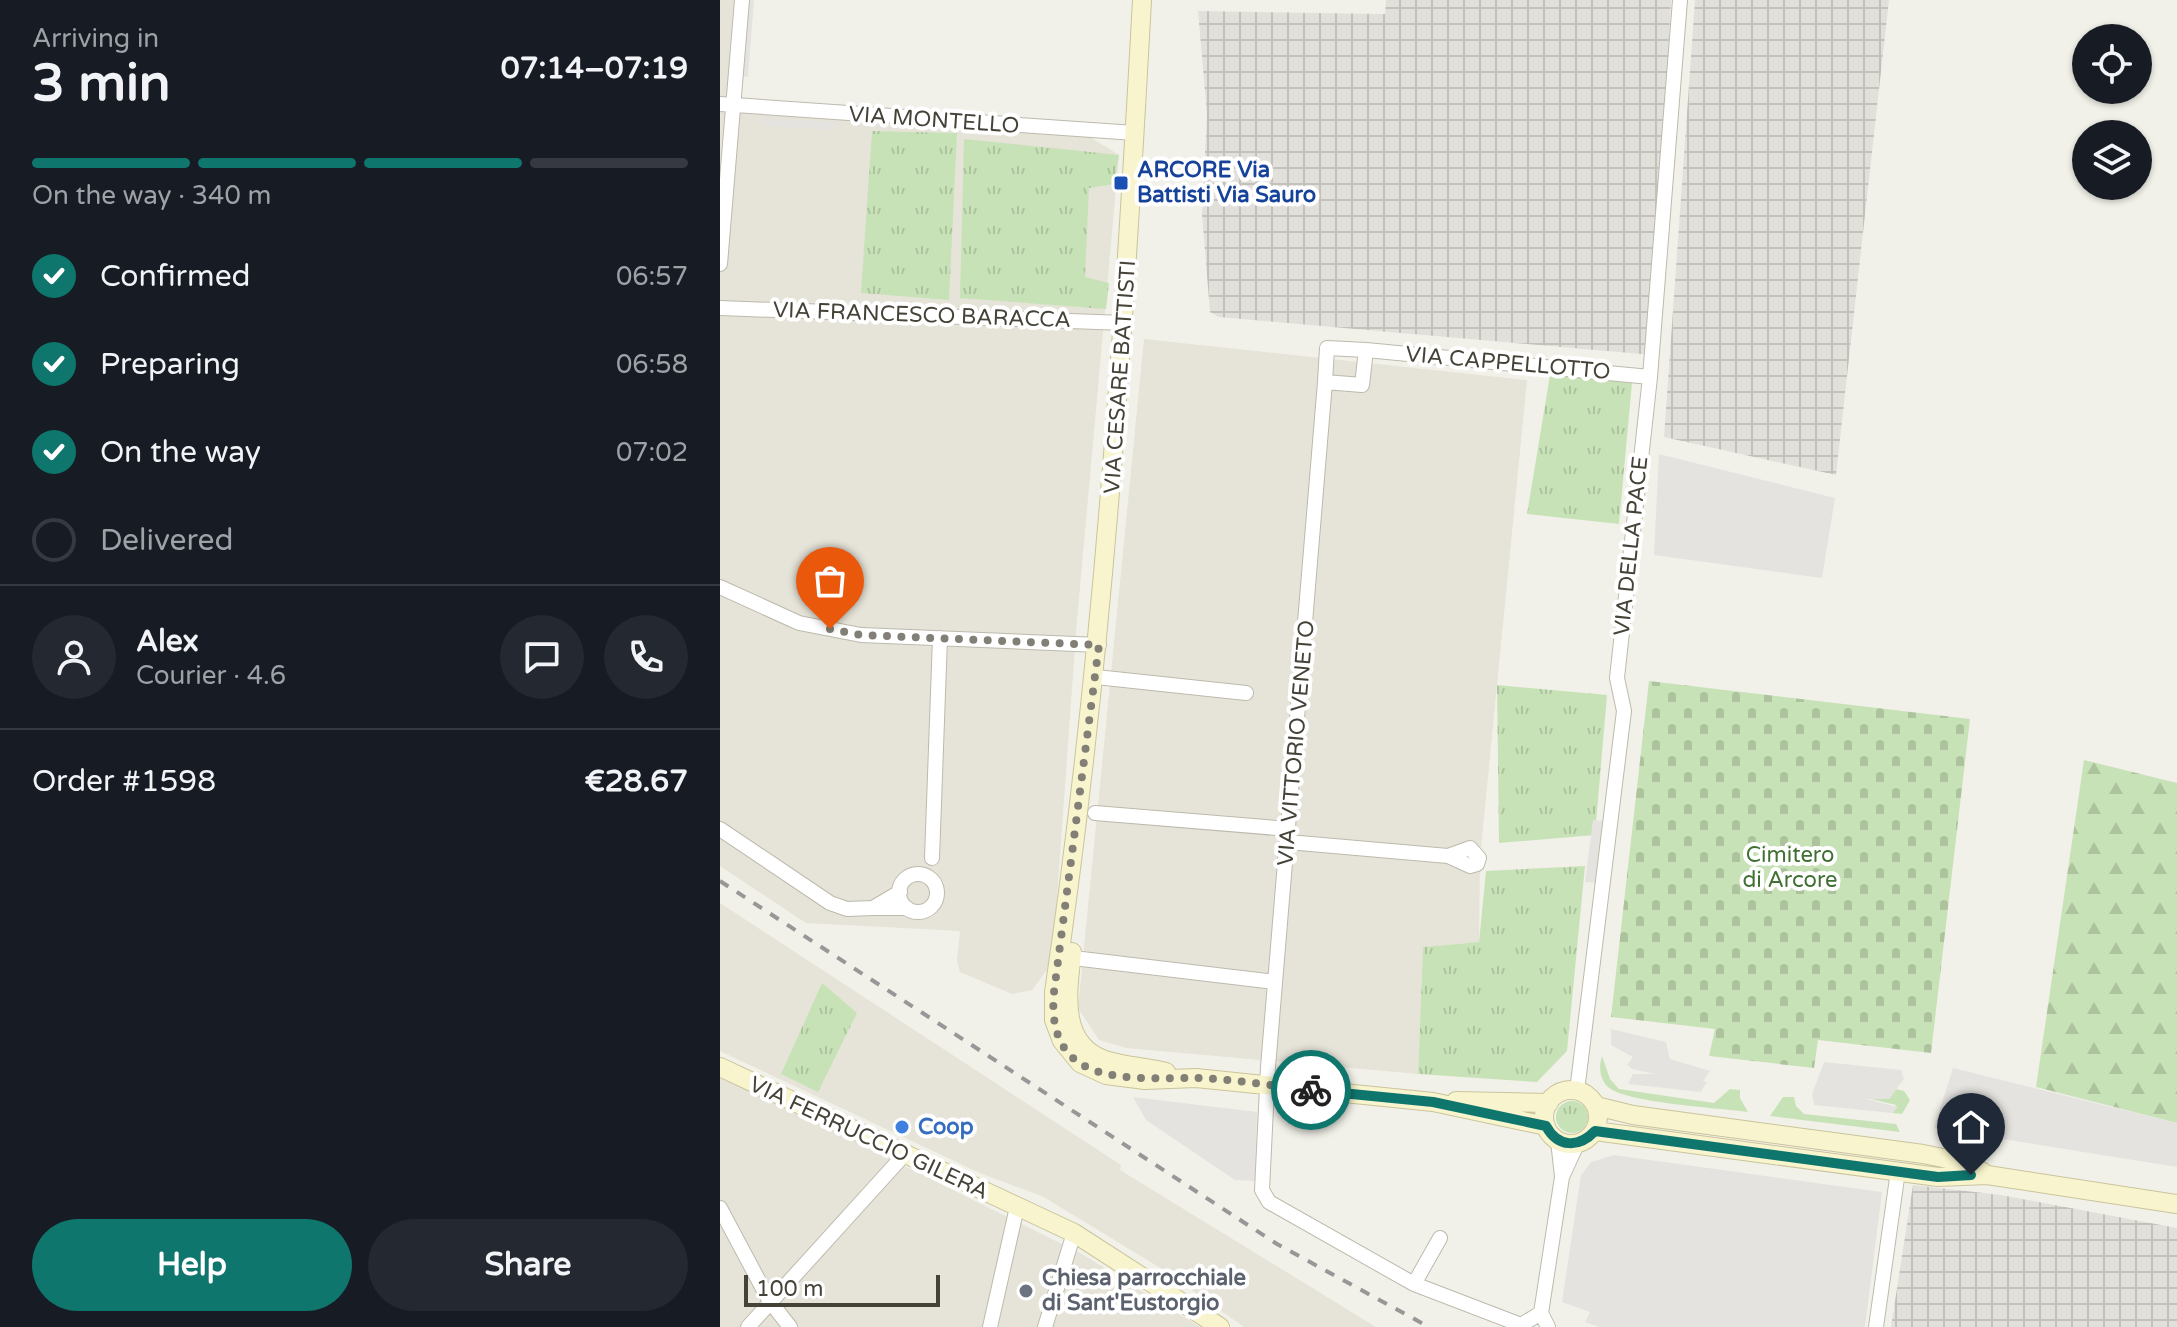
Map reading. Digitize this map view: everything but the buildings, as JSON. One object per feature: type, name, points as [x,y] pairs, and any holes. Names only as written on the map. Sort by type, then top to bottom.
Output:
[{"type":"street","points":[[720,264],[727,106],[742,0]]},
{"type":"street","name":"VIA CESARE BATTISTI","points":[[1142,0],[1124,323],[1099,645],[1066,957],[1053,1001],[1080,1063],[1106,1075],[1145,1080],[1196,1078],[1267,1085]]},
{"type":"street","name":"VIA DELLA PACE","points":[[1577,1091],[1624,711],[1617,678],[1650,377],[1680,0]]},
{"type":"street","name":"VIA MONTELLO","points":[[727,106],[1135,133]]},
{"type":"street","name":"VIA FRANCESCO BARACCA","points":[[720,308],[1124,323]]},
{"type":"street","name":"VIA CAPPELLOTTO","points":[[1323,402],[1327,348],[1650,377]]},
{"type":"street","points":[[1325,382],[1362,385],[1366,350]]},
{"type":"street","name":"VIA VITTORIO VENETO","points":[[1267,1085],[1323,402]]},
{"type":"street","points":[[720,587],[799,623],[861,635],[1099,645]]},
{"type":"street","points":[[927,878],[932,858],[940,638]]},
{"type":"street","points":[[1096,677],[1246,693]]},
{"type":"street","points":[[1095,813],[1448,856]]},
{"type":"street","points":[[720,829],[830,903],[847,909],[907,908],[917,912],[932,906],[937,891],[927,878]]},
{"type":"street","points":[[873,908],[900,892],[907,878],[927,878]]},
{"type":"street","points":[[900,892],[907,908]]},
{"type":"street","points":[[1066,957],[1275,982]]},
{"type":"street","name":"VIA FERRUCCIO GILERA","points":[[720,1067],[903,1156],[1074,1233],[1220,1327]]},
{"type":"street","points":[[1541,1313],[1521,1325],[1414,1284],[1269,1202],[1263,1195],[1267,1085],[1433,1102],[1500,1099],[1549,1103],[1561,1092],[1577,1091],[1596,1106],[1633,1115],[1941,1157],[1987,1175]]},
{"type":"street","points":[[1433,1102],[1552,1134],[1577,1144]]},
{"type":"street","points":[[1549,1103],[1552,1134],[1562,1177]]},
{"type":"street","points":[[1595,1131],[1596,1106]]},
{"type":"street","points":[[1548,1327],[1541,1313],[1562,1177],[1577,1144],[1595,1131],[1946,1177],[1987,1175],[2177,1204]]},
{"type":"street","points":[[748,1327],[769,1300],[903,1156]]},
{"type":"street","points":[[1876,1327],[1898,1171]]},
{"type":"street","points":[[990,1327],[1017,1207]]},
{"type":"street","points":[[720,1208],[769,1300],[790,1327]]},
{"type":"street","points":[[1045,1327],[1074,1233]]},
{"type":"street","points":[[1414,1284],[1440,1238]]},
{"type":"shaded area","points":[[720,0],[740,0],[734,107],[1090,137],[1119,155],[1077,620],[1055,925],[1047,970],[1032,990],[1012,994],[960,972],[957,961],[960,931],[806,923],[720,866]]},
{"type":"shaded area","points":[[747,0],[754,0],[748,77],[740,76]]},
{"type":"shaded area","points":[[1386,0],[1671,0],[1652,355],[1219,317],[1210,312],[1202,214],[1207,114],[1198,11],[1385,14]]},
{"type":"shaded area","points":[[1695,0],[1889,0],[1836,475],[1664,437]]},
{"type":"shaded area","points":[[761,118],[837,122],[837,130],[761,126]]},
{"type":"shaded area","points":[[1144,339],[1527,380],[1480,858],[1479,942],[1423,947],[1418,1074],[1126,1048],[1099,1040],[1078,1008]]},
{"type":"shaded area","points":[[1659,454],[1835,498],[1822,578],[1654,555]]},
{"type":"shaded area","points":[[1593,820],[1604,821],[1596,883],[1585,882]]},
{"type":"shaded area","points":[[720,903],[1121,1165],[1120,1170],[1376,1327],[1244,1327],[1162,1269],[1042,1196],[982,1174],[720,1051]]},
{"type":"shaded area","points":[[1611,1029],[1666,1042],[1670,1059],[1710,1071],[1703,1081],[1707,1082],[1701,1092],[1628,1084],[1633,1074],[1655,1074],[1627,1065],[1633,1057],[1611,1045]]},
{"type":"shaded area","points":[[1824,1062],[1901,1070],[1904,1079],[1889,1099],[1867,1099],[1898,1107],[1892,1113],[1814,1105],[1812,1094]]},
{"type":"shaded area","points":[[1953,1068],[2177,1123],[2177,1167],[1934,1128]]},
{"type":"shaded area","points":[[720,1074],[1082,1254],[1200,1327],[720,1327]]},
{"type":"shaded area","points":[[1133,1097],[1257,1112],[1255,1181],[1235,1180],[1146,1120]]},
{"type":"shaded area","points":[[1614,1155],[1882,1192],[1865,1327],[1599,1327],[1585,1322],[1590,1312],[1562,1302],[1581,1175],[1591,1162]]},
{"type":"shaded area","points":[[1913,1185],[2001,1195],[2177,1228],[2177,1327],[1891,1327]]},
{"type":"green space","points":[[872,131],[957,133],[949,300],[861,293]]},
{"type":"green space","points":[[964,139],[1119,155],[1114,184],[1089,188],[1085,277],[1109,283],[1106,309],[960,298]]},
{"type":"green space","points":[[1550,375],[1632,383],[1619,524],[1527,514]]},
{"type":"green space","name":"Cimitero di Arcore","points":[[1649,681],[1970,719],[1931,1053],[1818,1040],[1814,1068],[1709,1056],[1715,1029],[1611,1017]]},
{"type":"green space","points":[[1497,685],[1607,695],[1595,835],[1499,843]]},
{"type":"green space","points":[[2084,760],[2177,783],[2177,1123],[2036,1087]]},
{"type":"green space","points":[[1585,866],[1567,1051],[1537,1082],[1418,1074],[1423,947],[1479,942],[1486,871]]},
{"type":"green space","points":[[822,983],[857,1013],[818,1092],[781,1074]]},
{"type":"green space","points":[[1602,1056],[1610,1079],[1619,1089],[1714,1103],[1730,1089],[1740,1090],[1740,1098],[1748,1112],[1651,1101],[1616,1092],[1602,1079]]},
{"type":"green space","points":[[1896,1089],[1904,1091],[1910,1100],[1902,1114],[1892,1113],[1896,1105],[1867,1098],[1889,1099]]},
{"type":"green space","points":[[1783,1097],[1794,1097],[1796,1106],[1804,1114],[1896,1124],[1900,1132],[1770,1116]]},
{"type":"green space","points":[[1572,1101],[1583,1106],[1588,1117],[1583,1128],[1572,1133],[1561,1128],[1556,1117],[1561,1106]]},
{"type":"railway","points":[[720,881],[1277,1244],[1429,1327]]},
{"type":"way so far","points":[[830,629],[861,635],[1099,645],[1053,1001],[1054,1020],[1062,1041],[1080,1063],[1114,1078],[1196,1078],[1311,1090]]},
{"type":"place","name":"ARCORE Via Battisti Via Sauro","points":[[1121,183]]},
{"type":"place","name":"Coop","points":[[902,1127]]},
{"type":"place","name":"Chiesa parrocchiale di Sant'Eustorgio","points":[[1026,1291]]},
{"type":"route","points":[[1311,1090],[1433,1102],[1546,1126],[1558,1141],[1571,1144],[1587,1139],[1595,1131],[1938,1177],[1971,1175]]}]
